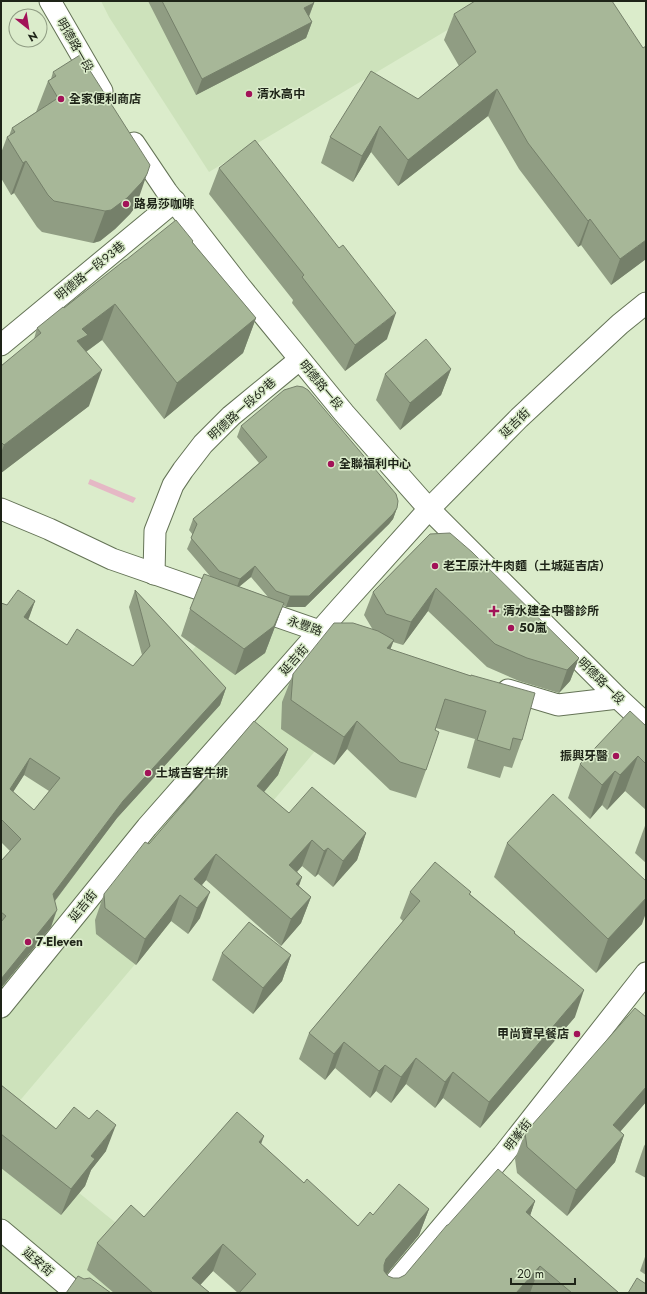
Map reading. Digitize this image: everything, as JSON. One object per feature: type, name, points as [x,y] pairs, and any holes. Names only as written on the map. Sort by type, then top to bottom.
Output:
[{"type":"street","name":"明德路一段","points":[[50,1],[112,108]]},
{"type":"street","name":"明德路一段","points":[[123,128],[175,201],[239,285],[344,413],[429,509],[618,698],[646,724]]},
{"type":"street","name":"明德路一段93巷","points":[[3,343],[175,201]]},
{"type":"street","name":"延吉街","points":[[1,1006],[147,827],[429,509],[519,418],[620,324],[646,303]]},
{"type":"street","name":"明德路一段69巷","points":[[154,574],[155,531],[173,485],[183,470],[203,444],[232,416],[299,360]]},
{"type":"street","name":"永豐路","points":[[1,509],[112,559],[348,640]]},
{"type":"street","points":[[489,684],[558,705],[618,698]]},
{"type":"street","name":"明峯街","points":[[386,1293],[502,1155],[646,973]]},
{"type":"street","name":"延安街","points":[[1,1230],[76,1293]]},
{"type":"shaded area","name":"清水高中","points":[[101,1],[496,1],[209,172],[109,17]]},
{"type":"shaded area","points":[[90,479],[136,498],[133,503],[88,484]]},
{"type":"shaded area","points":[[231,604],[392,660],[1,1123],[1,881]]},
{"type":"shaded area","points":[[1,1129],[106,1215],[205,1293],[1,1293]]},
{"type":"building","points":[[162,1],[313,1],[314,3],[304,8],[312,22],[202,79]]},
{"type":"building","points":[[475,1],[612,1],[643,48],[646,46],[646,240],[620,259],[590,219],[588,221],[528,143],[497,89],[408,160],[380,126],[362,156],[330,137],[371,71],[418,99],[476,52],[454,14]]},
{"type":"building","points":[[80,55],[150,165],[142,182],[127,198],[111,210],[105,211],[54,201],[48,195],[26,161],[23,163],[7,137],[15,132],[12,128],[58,98],[48,81],[56,76],[53,72]]},
{"type":"building","points":[[255,140],[339,248],[343,245],[396,313],[355,345],[302,277],[304,275],[219,168]]},
{"type":"building","points":[[176,220],[193,241],[192,242],[256,318],[177,383],[115,304],[82,329],[88,335],[77,341],[102,370],[4,445],[1,442],[1,366],[41,333],[37,328]]},
{"type":"building","points":[[426,339],[451,369],[410,403],[385,374]]},
{"type":"building","points":[[297,386],[308,390],[396,494],[398,501],[397,508],[393,514],[309,596],[290,596],[276,591],[255,566],[240,579],[219,571],[191,538],[197,524],[193,519],[267,457],[241,426],[284,390]]},
{"type":"building","points":[[450,533],[472,552],[579,658],[567,670],[527,658],[495,644],[436,588],[411,622],[386,614],[373,592],[430,534]]},
{"type":"building","points":[[204,574],[284,603],[274,626],[244,649],[190,609]]},
{"type":"building","points":[[18,590],[35,601],[24,617],[67,645],[77,629],[133,666],[150,646],[135,590],[226,688],[123,801],[53,894],[57,910],[1,979],[1,922],[6,916],[1,912],[1,861],[21,839],[1,819],[1,603],[7,605]],"holes":[[[30,758],[60,778],[34,810],[10,789]]]},
{"type":"building","points":[[334,623],[353,623],[378,631],[394,640],[387,648],[471,676],[535,693],[522,740],[513,738],[510,750],[477,740],[486,711],[445,699],[435,730],[439,732],[426,770],[400,762],[357,721],[344,737],[291,700],[293,674]]},
{"type":"building","points":[[630,711],[646,726],[646,764],[638,756],[620,775],[615,771],[602,785],[580,764]]},
{"type":"building","points":[[254,721],[288,749],[257,786],[289,813],[312,787],[366,833],[343,861],[328,848],[324,851],[312,840],[289,865],[302,877],[296,884],[311,897],[291,919],[216,854],[194,879],[210,892],[197,908],[180,895],[145,939],[105,908],[104,894],[145,842],[149,844]]},
{"type":"building","points":[[553,794],[646,881],[646,898],[608,939],[507,843]]},
{"type":"building","points":[[435,862],[471,892],[469,894],[515,932],[514,933],[584,990],[489,1102],[453,1072],[445,1082],[416,1058],[401,1077],[385,1065],[379,1071],[344,1042],[334,1054],[309,1033],[420,901],[410,892]]},
{"type":"building","points":[[249,922],[291,955],[263,988],[222,953]]},
{"type":"building","points":[[635,1008],[646,1017],[646,1087],[613,1125],[624,1135],[576,1190],[527,1147],[525,1133]]},
{"type":"building","points":[[1,1085],[56,1129],[74,1107],[89,1119],[97,1110],[116,1125],[91,1156],[95,1159],[71,1189],[1,1134]]},
{"type":"building","points":[[237,1112],[264,1136],[259,1142],[304,1183],[307,1179],[358,1226],[370,1212],[373,1215],[399,1184],[429,1209],[386,1259],[384,1271],[388,1276],[399,1278],[405,1275],[447,1225],[498,1169],[535,1201],[526,1212],[619,1293],[572,1293],[540,1266],[516,1293],[239,1293],[256,1274],[223,1244],[192,1278],[210,1293],[153,1293],[97,1243],[131,1205],[144,1217]]},
{"type":"building","points":[[78,1276],[84,1279],[90,1278],[111,1293],[66,1293]]},
{"type":"building","points":[[637,1278],[646,1284],[646,1293],[628,1293]]},
{"type":"place","name":"清水高中","points":[[249,94]]},
{"type":"place","name":"全家便利商店","points":[[61,99]]},
{"type":"place","name":"路易莎咖啡","points":[[126,204]]},
{"type":"place","name":"全聯福利中心","points":[[331,464]]},
{"type":"place","name":"老王原汁牛肉麵（土城延吉店）","points":[[435,566]]},
{"type":"place","name":"清水建全中醫診所","points":[[494,611]]},
{"type":"place","name":"50嵐","points":[[511,628]]},
{"type":"place","name":"振興牙醫","points":[[616,756]]},
{"type":"place","name":"土城吉客牛排","points":[[148,773]]},
{"type":"place","name":"7-Eleven","points":[[28,942]]},
{"type":"place","name":"甲尚寶早餐店","points":[[577,1034]]}]
